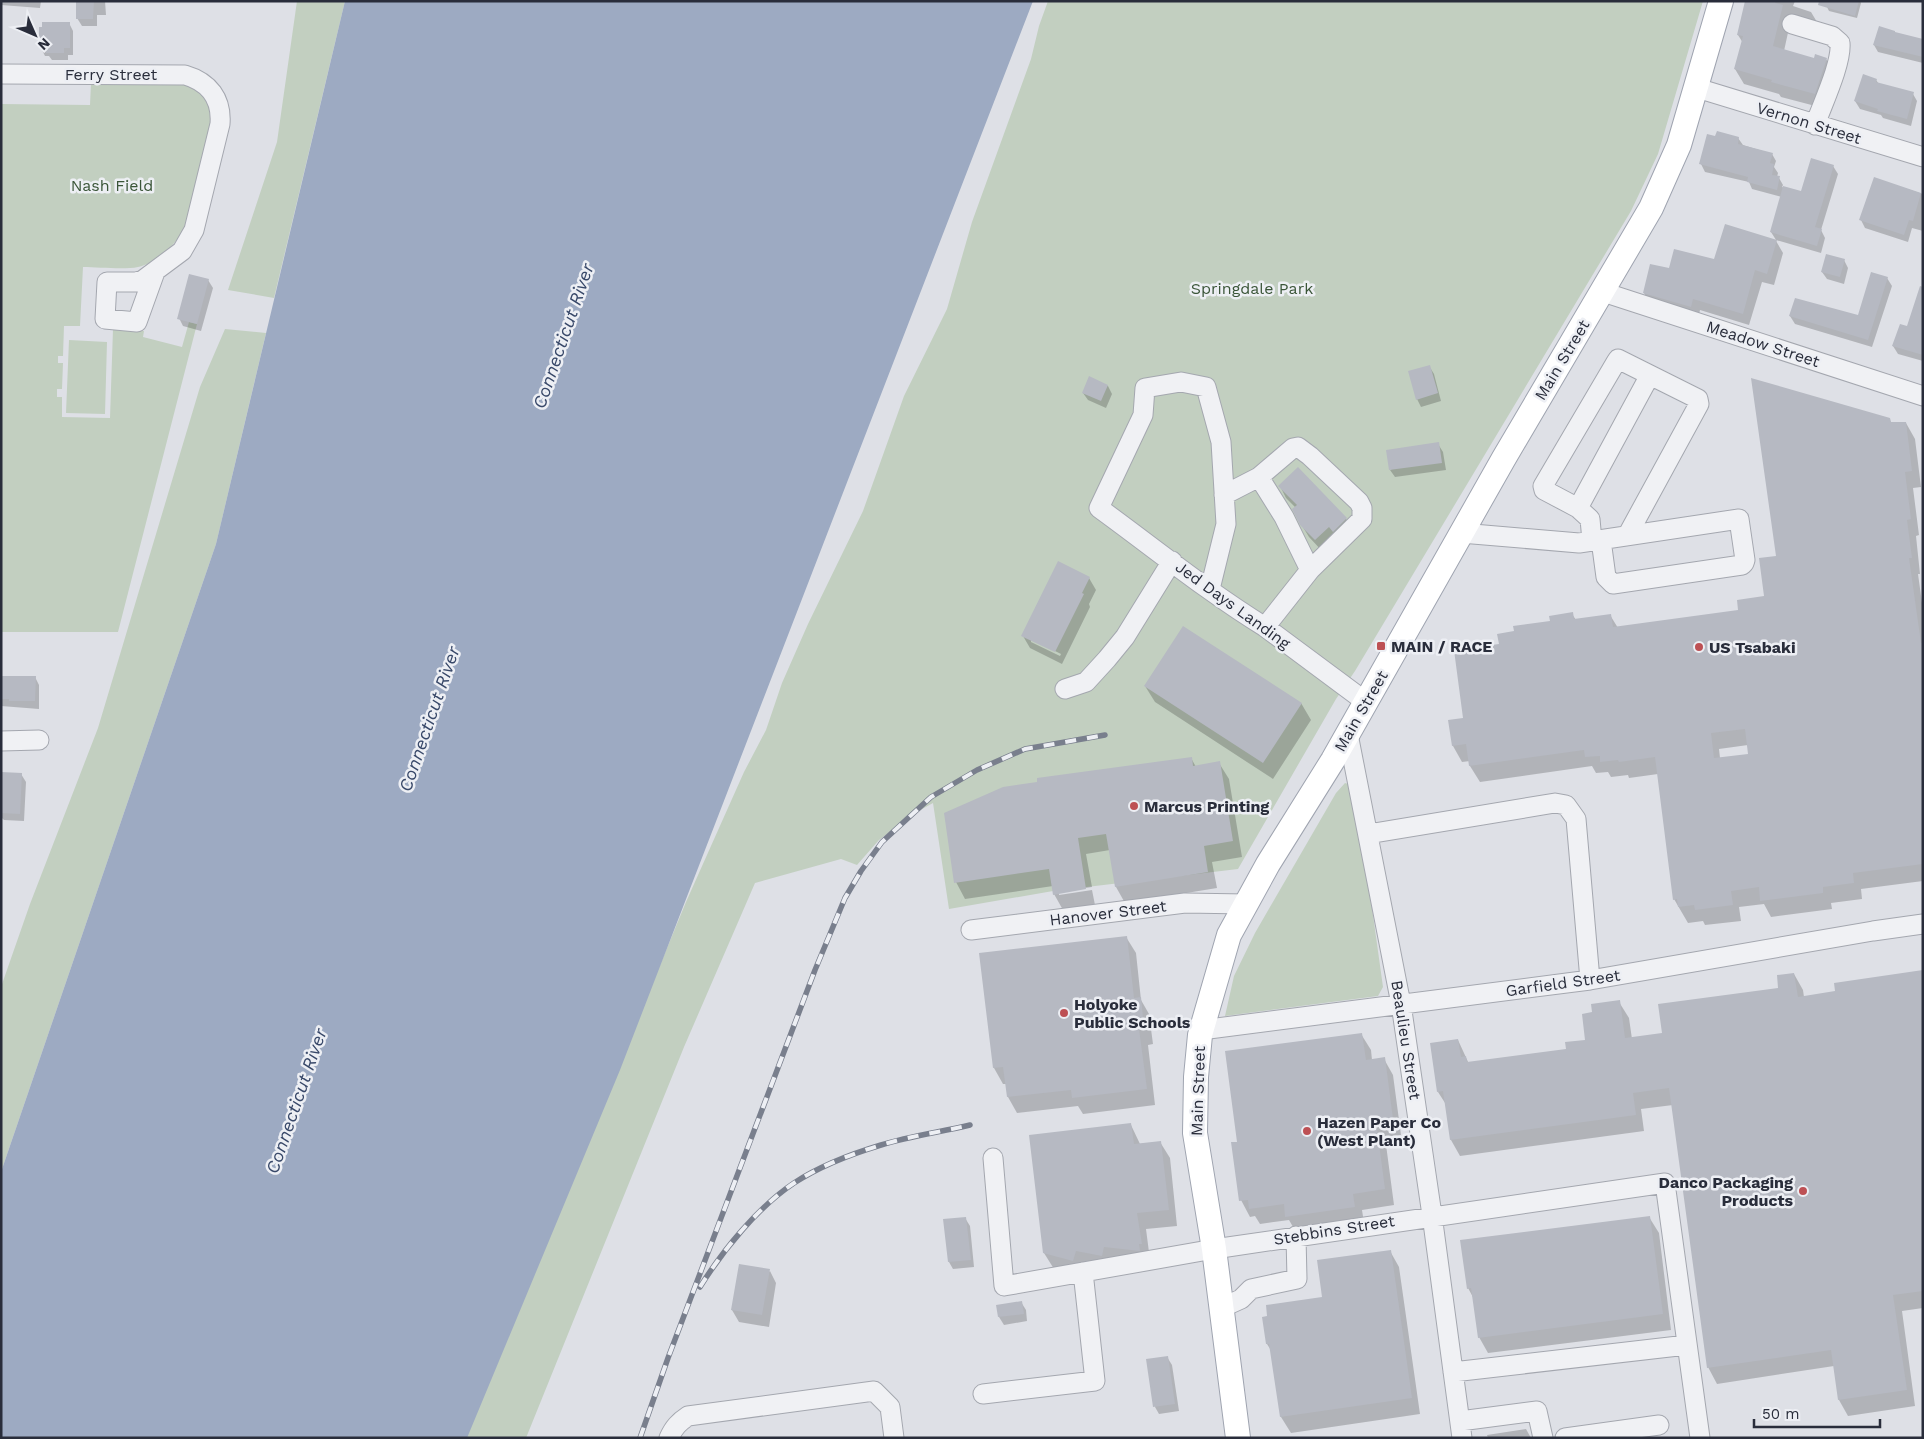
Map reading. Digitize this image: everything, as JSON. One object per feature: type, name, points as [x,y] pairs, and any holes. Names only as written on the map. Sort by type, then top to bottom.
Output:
[{"type":"main road","name":"Main Street","points":[[1238,1438],[1214,1248],[1195,1132],[1196,1077],[1201,1030],[1229,934],[1268,864],[1348,734],[1461,534],[1650,208],[1679,145],[1722,1]]},
{"type":"street","points":[[1792,24],[1832,36],[1840,43],[1841,49],[1815,125]]},
{"type":"street","name":"Ferry Street","points":[[1,74],[185,75],[202,81],[213,94],[221,111],[220,124],[194,230],[182,251],[155,272]]},
{"type":"street","name":"Vernon Street","points":[[1696,88],[1923,157]]},
{"type":"street","name":"Meadow Street","points":[[1603,292],[1923,396]]},
{"type":"street","points":[[1461,534],[1579,543],[1596,541],[1739,519],[1744,563],[1613,584],[1606,577],[1596,541],[1590,519],[1578,508],[1544,490],[1543,486],[1618,359],[1698,399],[1699,404],[1627,536]]},
{"type":"street","points":[[1578,508],[1650,375]]},
{"type":"street","name":"Jed Days Landing","points":[[1224,495],[1221,442],[1206,387],[1180,382],[1144,388],[1143,415],[1099,508],[1366,702]]},
{"type":"street","points":[[1210,588],[1226,524],[1224,495],[1259,477],[1293,448],[1298,447],[1352,495],[1362,508],[1362,519],[1310,570],[1265,627]]},
{"type":"street","points":[[1259,477],[1284,517],[1310,570]]},
{"type":"street","points":[[1065,689],[1086,682],[1107,659],[1125,637],[1172,561]]},
{"type":"street","name":"Beaulieu Street","points":[[1348,734],[1401,1004],[1461,1430]]},
{"type":"street","points":[[1,741],[39,740]]},
{"type":"street","points":[[1368,834],[1555,803],[1566,805],[1576,819],[1590,980]]},
{"type":"street","name":"Hanover Street","points":[[970,930],[1185,903],[1246,904]]},
{"type":"street","name":"Garfield Street","points":[[1201,1030],[1590,980],[1863,932],[1923,924]]},
{"type":"street","name":"Stebbins Street","points":[[993,1158],[1004,1286],[1214,1248],[1432,1215],[1665,1183],[1688,1345]]},
{"type":"street","points":[[1222,1308],[1241,1299],[1251,1289],[1296,1279],[1296,1236]]},
{"type":"street","points":[[983,1394],[1095,1381],[1083,1272]]},
{"type":"street","points":[[1453,1372],[1688,1345],[1700,1438]]},
{"type":"street","points":[[670,1438],[674,1428],[688,1416],[874,1391],[890,1407],[894,1438]]},
{"type":"street","points":[[1461,1430],[1537,1410],[1543,1438]]},
{"type":"street","points":[[1565,1438],[1659,1425]]},
{"type":"green space","points":[[297,1],[345,1],[274,298],[228,290],[277,142]]},
{"type":"green space","name":"Springdale Park","points":[[1048,1],[1703,1],[1658,154],[1631,211],[1355,671],[1336,699],[1238,869],[1053,891],[949,909],[933,803],[915,813],[879,840],[857,865],[841,859],[755,883],[684,1047],[526,1438],[465,1438],[686,902],[744,772],[766,730],[782,683],[808,624],[863,511],[904,396],[947,309],[972,222],[1031,59],[1039,26]]},
{"type":"green space","name":"Nash Field","points":[[91,83],[190,84],[210,101],[213,133],[185,228],[171,247],[152,262],[138,267],[83,267],[80,326],[64,326],[63,356],[58,356],[58,363],[63,363],[62,389],[57,389],[57,397],[62,397],[62,417],[110,418],[113,329],[144,331],[143,337],[182,347],[189,322],[197,324],[118,632],[1,632],[1,104],[90,105]]},
{"type":"green space","points":[[225,329],[266,333],[216,544],[1,1172],[1,987],[30,904],[98,728],[200,387]]},
{"type":"green space","points":[[69,340],[107,342],[105,414],[66,413]]},
{"type":"green space","points":[[1345,783],[1355,786],[1383,987],[1378,996],[1225,1016],[1234,976],[1255,933],[1336,793]]},
{"type":"water","name":"Connecticut River","points":[[345,1],[1033,1],[620,1070],[467,1438],[1,1438],[1,1172],[216,544]]},
{"type":"building","points":[[76,1],[94,1],[93,19],[76,19]]},
{"type":"building","points":[[1745,1],[1776,1],[1775,3],[1783,5],[1773,46],[1814,58],[1815,54],[1827,58],[1815,94],[1771,82],[1772,80],[1734,69],[1743,36],[1737,35]]},
{"type":"building","points":[[1819,1],[1859,1],[1855,16],[1818,5]]},
{"type":"building","points":[[42,22],[70,22],[70,48],[64,48],[64,53],[46,53],[46,48],[39,48],[39,27],[42,27]]},
{"type":"building","points":[[1879,26],[1923,39],[1923,57],[1873,45]]},
{"type":"building","points":[[1863,74],[1877,79],[1876,82],[1914,92],[1907,119],[1877,111],[1878,109],[1854,101]]},
{"type":"building","points":[[1717,131],[1739,137],[1738,144],[1773,153],[1770,163],[1774,164],[1772,175],[1780,176],[1777,190],[1747,182],[1748,177],[1699,164],[1707,134],[1715,136]]},
{"type":"building","points":[[1811,158],[1834,165],[1815,227],[1822,229],[1817,246],[1770,232],[1783,186],[1801,191]]},
{"type":"building","points":[[1874,177],[1921,193],[1913,221],[1909,220],[1904,235],[1859,220]]},
{"type":"building","points":[[1725,224],[1777,240],[1767,274],[1755,270],[1743,314],[1693,299],[1691,307],[1643,293],[1650,264],[1669,268],[1674,249],[1714,259]]},
{"type":"building","points":[[1826,254],[1845,259],[1840,277],[1821,272]]},
{"type":"building","points":[[1871,272],[1888,277],[1868,340],[1789,316],[1795,298],[1858,315]]},
{"type":"building","points":[[189,274],[209,279],[197,324],[177,319]]},
{"type":"building","points":[[1920,286],[1923,287],[1923,355],[1892,346],[1900,324],[1907,326]]},
{"type":"building","points":[[1430,365],[1438,393],[1416,400],[1408,371]]},
{"type":"building","points":[[1089,376],[1108,385],[1101,401],[1082,393]]},
{"type":"building","name":"US Tsabaki","points":[[1751,378],[1890,418],[1891,422],[1906,422],[1912,471],[1905,472],[1911,519],[1907,520],[1912,558],[1909,558],[1921,643],[1923,643],[1923,864],[1853,873],[1854,883],[1823,887],[1823,893],[1760,901],[1759,887],[1731,891],[1733,905],[1695,910],[1694,905],[1678,907],[1677,899],[1673,900],[1655,757],[1619,762],[1618,760],[1600,762],[1600,756],[1585,757],[1584,750],[1469,766],[1466,744],[1452,746],[1448,720],[1463,718],[1454,650],[1499,644],[1497,634],[1514,631],[1513,626],[1550,621],[1549,616],[1573,612],[1574,619],[1611,614],[1613,627],[1738,610],[1737,600],[1764,596],[1759,558],[1776,556]],"holes":[[[1745,729],[1748,754],[1714,758],[1711,733]]]},
{"type":"building","points":[[1439,442],[1442,463],[1389,470],[1386,450]]},
{"type":"building","points":[[1298,467],[1347,518],[1333,532],[1329,527],[1315,540],[1300,525],[1292,509],[1297,505],[1278,486]]},
{"type":"building","points":[[1058,561],[1090,577],[1082,593],[1084,594],[1055,652],[1021,636]]},
{"type":"building","points":[[1183,626],[1302,703],[1263,763],[1144,686]]},
{"type":"building","points":[[1,676],[36,676],[35,701],[9,701],[9,699],[1,699]]},
{"type":"building","name":"Marcus Printing","points":[[1192,757],[1193,766],[1220,761],[1233,841],[1204,846],[1208,872],[1115,887],[1106,834],[1078,838],[1086,889],[1053,895],[1049,869],[954,883],[944,813],[1003,787],[1037,782],[1037,778]]},
{"type":"building","points":[[1,772],[22,773],[20,814],[1,813]]},
{"type":"building","name":"Holyoke Public Schools","points":[[1127,936],[1134,998],[1141,997],[1144,1028],[1139,1029],[1147,1089],[1072,1098],[1071,1090],[1007,1097],[1003,1067],[993,1068],[979,953]]},
{"type":"building","name":"Danco Packaging Products","points":[[1923,970],[1923,1291],[1893,1295],[1907,1390],[1838,1400],[1831,1350],[1707,1368],[1669,1088],[1633,1093],[1636,1115],[1450,1140],[1443,1091],[1437,1092],[1430,1043],[1458,1039],[1461,1057],[1466,1056],[1467,1062],[1566,1049],[1565,1042],[1585,1040],[1582,1014],[1592,1012],[1591,1004],[1620,1000],[1625,1038],[1662,1033],[1658,1004],[1778,988],[1777,975],[1794,973],[1798,997],[1835,991],[1834,983]]},
{"type":"building","name":"Hazen Paper Co (West Plant)","points":[[1362,1033],[1366,1060],[1385,1057],[1393,1119],[1376,1121],[1385,1189],[1353,1194],[1355,1207],[1285,1217],[1284,1204],[1249,1209],[1248,1200],[1239,1201],[1231,1142],[1237,1142],[1225,1051]]},
{"type":"building","points":[[1131,1123],[1134,1144],[1161,1141],[1169,1210],[1137,1213],[1142,1244],[1139,1244],[1140,1251],[1104,1247],[1102,1256],[1076,1251],[1073,1261],[1043,1253],[1029,1135]]},
{"type":"building","points":[[1650,1216],[1663,1314],[1478,1338],[1471,1288],[1467,1289],[1460,1240]]},
{"type":"building","points":[[966,1217],[971,1260],[948,1262],[943,1219]]},
{"type":"building","points":[[1391,1250],[1412,1398],[1280,1417],[1269,1344],[1266,1344],[1262,1317],[1267,1316],[1266,1305],[1322,1297],[1317,1260]]},
{"type":"building","points":[[739,1264],[770,1269],[762,1315],[731,1310]]},
{"type":"building","points":[[1022,1301],[1024,1314],[998,1317],[996,1305]]},
{"type":"building","points":[[1168,1356],[1175,1404],[1153,1407],[1146,1359]]},
{"type":"railway","points":[[640,1438],[668,1358],[815,970],[845,898],[861,871],[882,842],[931,797],[977,770],[1025,749],[1105,735]]},
{"type":"railway","points":[[700,1287],[742,1230],[767,1204],[794,1183],[836,1161],[870,1149],[903,1139],[970,1125]]},
{"type":"place","name":"MAIN / RACE","points":[[1381,646]]},
{"type":"place","name":"US Tsabaki","points":[[1699,647]]},
{"type":"place","name":"Marcus Printing","points":[[1134,806]]},
{"type":"place","name":"Holyoke Public Schools","points":[[1064,1013]]},
{"type":"place","name":"Hazen Paper Co (West Plant)","points":[[1307,1131]]},
{"type":"place","name":"Danco Packaging Products","points":[[1803,1191]]}]
